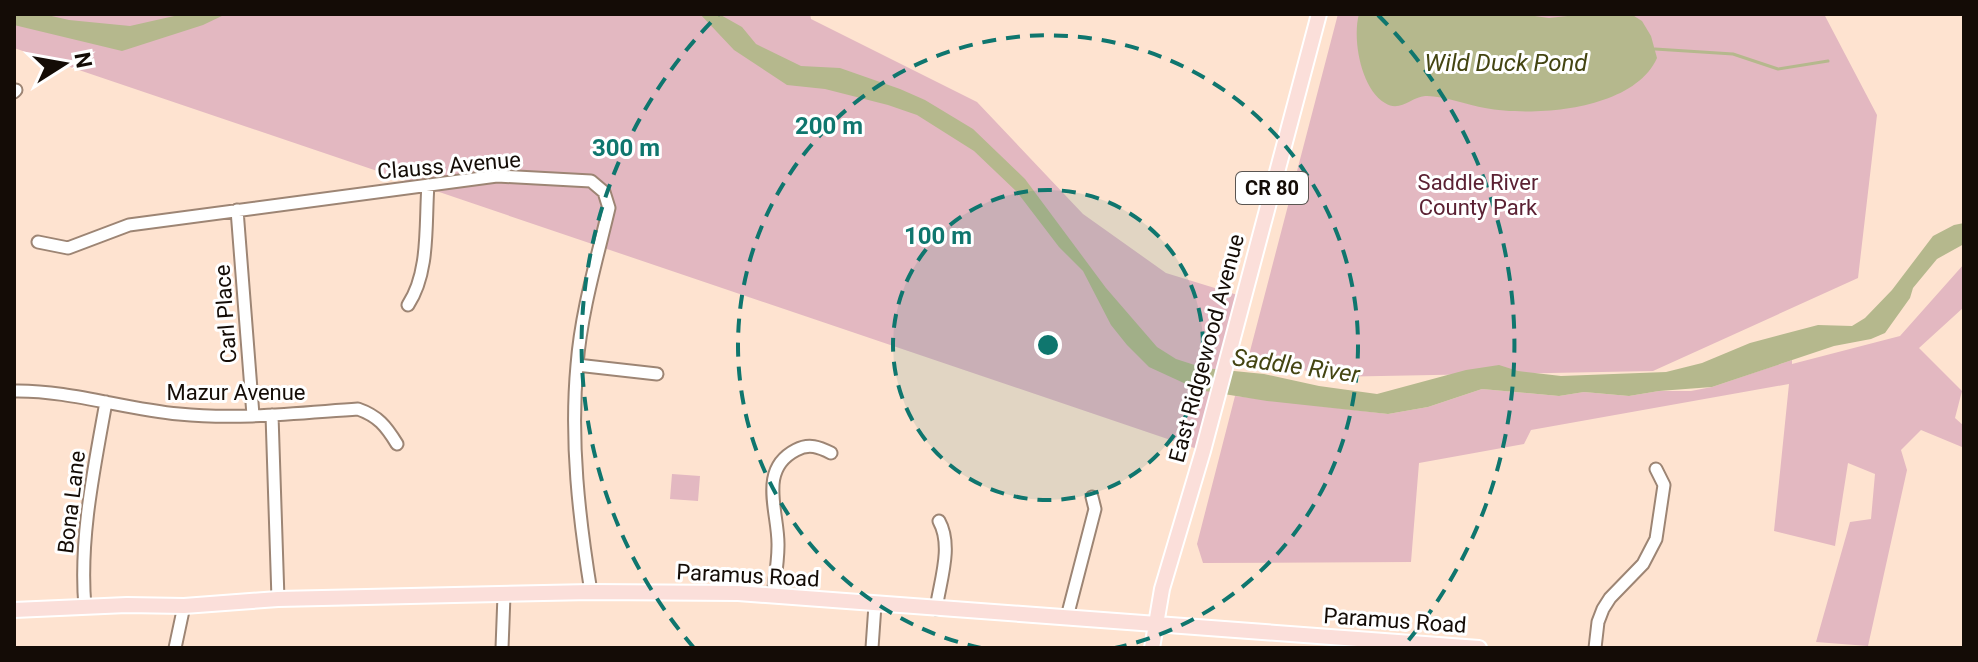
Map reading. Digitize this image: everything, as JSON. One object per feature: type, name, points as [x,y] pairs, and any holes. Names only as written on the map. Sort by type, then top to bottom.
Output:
[{"type":"main road","name":"East Ridgewood Avenue","points":[[1152,648],[1162,589],[1173,559],[1319,14]]},
{"type":"main road","name":"Paramus Road","points":[[14,610],[184,606],[278,599],[591,592],[773,595],[875,605],[1156,622],[1338,644],[1479,648]]},
{"type":"street","name":"Clauss Avenue","points":[[38,242],[68,248],[129,225],[497,176],[584,179],[598,185],[609,208],[577,365],[578,495],[591,592]]},
{"type":"street","points":[[408,305],[421,276],[428,185]]},
{"type":"street","name":"Carl Place","points":[[237,210],[253,415]]},
{"type":"street","points":[[577,365],[657,374]]},
{"type":"street","name":"Mazur Avenue","points":[[14,391],[47,392],[184,414],[272,415],[358,409],[384,423],[397,444]]},
{"type":"street","name":"Bona Lane","points":[[85,607],[82,575],[87,523],[106,402]]},
{"type":"street","points":[[272,415],[278,599]]},
{"type":"street","points":[[773,595],[778,544],[772,502],[772,482],[776,471],[782,461],[810,445],[831,453]]},
{"type":"street","points":[[1595,648],[1603,609],[1643,564],[1656,539],[1664,485],[1656,469]]},
{"type":"street","points":[[1067,617],[1095,509],[1092,497]]},
{"type":"street","points":[[936,609],[946,544],[945,532],[939,521]]},
{"type":"street","points":[[502,648],[504,595]]},
{"type":"street","points":[[872,648],[875,605]]},
{"type":"street","points":[[175,648],[184,606]]},
{"type":"green space","points":[[14,14],[810,14],[811,19],[977,102],[1083,214],[1166,273],[1244,297],[1203,451],[14,48]]},
{"type":"green space","name":"Saddle River County Park","points":[[1338,14],[1824,14],[1877,115],[1858,278],[1653,371],[1328,377],[1249,355]]},
{"type":"green space","points":[[1964,264],[1964,307],[1919,348],[1962,391],[1955,418],[1964,426],[1964,446],[1921,430],[1901,450],[1907,470],[1868,646],[1816,642],[1850,522],[1871,519],[1875,474],[1848,463],[1835,546],[1774,531],[1789,384],[1531,430],[1524,444],[1419,463],[1411,562],[1203,563],[1197,544],[1235,396],[1388,414],[1428,407],[1482,389],[1559,396],[1584,392],[1629,396],[1659,391],[1691,391],[1792,360],[1792,364],[1900,336]]},
{"type":"green space","points":[[672,474],[700,476],[698,501],[670,499]]},
{"type":"water","points":[[14,14],[43,14],[130,26],[183,14],[226,14],[203,25],[122,51],[14,25]]},
{"type":"water","points":[[700,14],[719,14],[742,27],[756,44],[801,66],[840,68],[900,89],[973,129],[1025,179],[1106,288],[1157,347],[1176,359],[1204,368],[1264,374],[1377,394],[1466,370],[1499,365],[1518,371],[1561,376],[1666,372],[1702,363],[1750,343],[1818,325],[1852,326],[1865,318],[1892,290],[1933,236],[1964,223],[1964,244],[1937,259],[1913,288],[1910,298],[1885,333],[1834,346],[1712,387],[1629,396],[1584,392],[1559,396],[1482,389],[1428,407],[1388,414],[1199,390],[1149,367],[1127,345],[1111,325],[1083,271],[1059,247],[1017,192],[974,151],[917,115],[825,89],[787,85],[734,50]]},
{"type":"water","name":"Wild Duck Pond","points":[[1359,14],[1521,14],[1549,18],[1631,14],[1642,21],[1651,36],[1657,58],[1645,76],[1627,89],[1580,106],[1505,111],[1425,96],[1390,106],[1377,96],[1364,75],[1358,49]]},
{"type":"waterway","points":[[1655,49],[1733,54],[1778,69],[1828,61]]},
{"type":"water label","name":"Saddle River","points":[[1296,366]]}]
